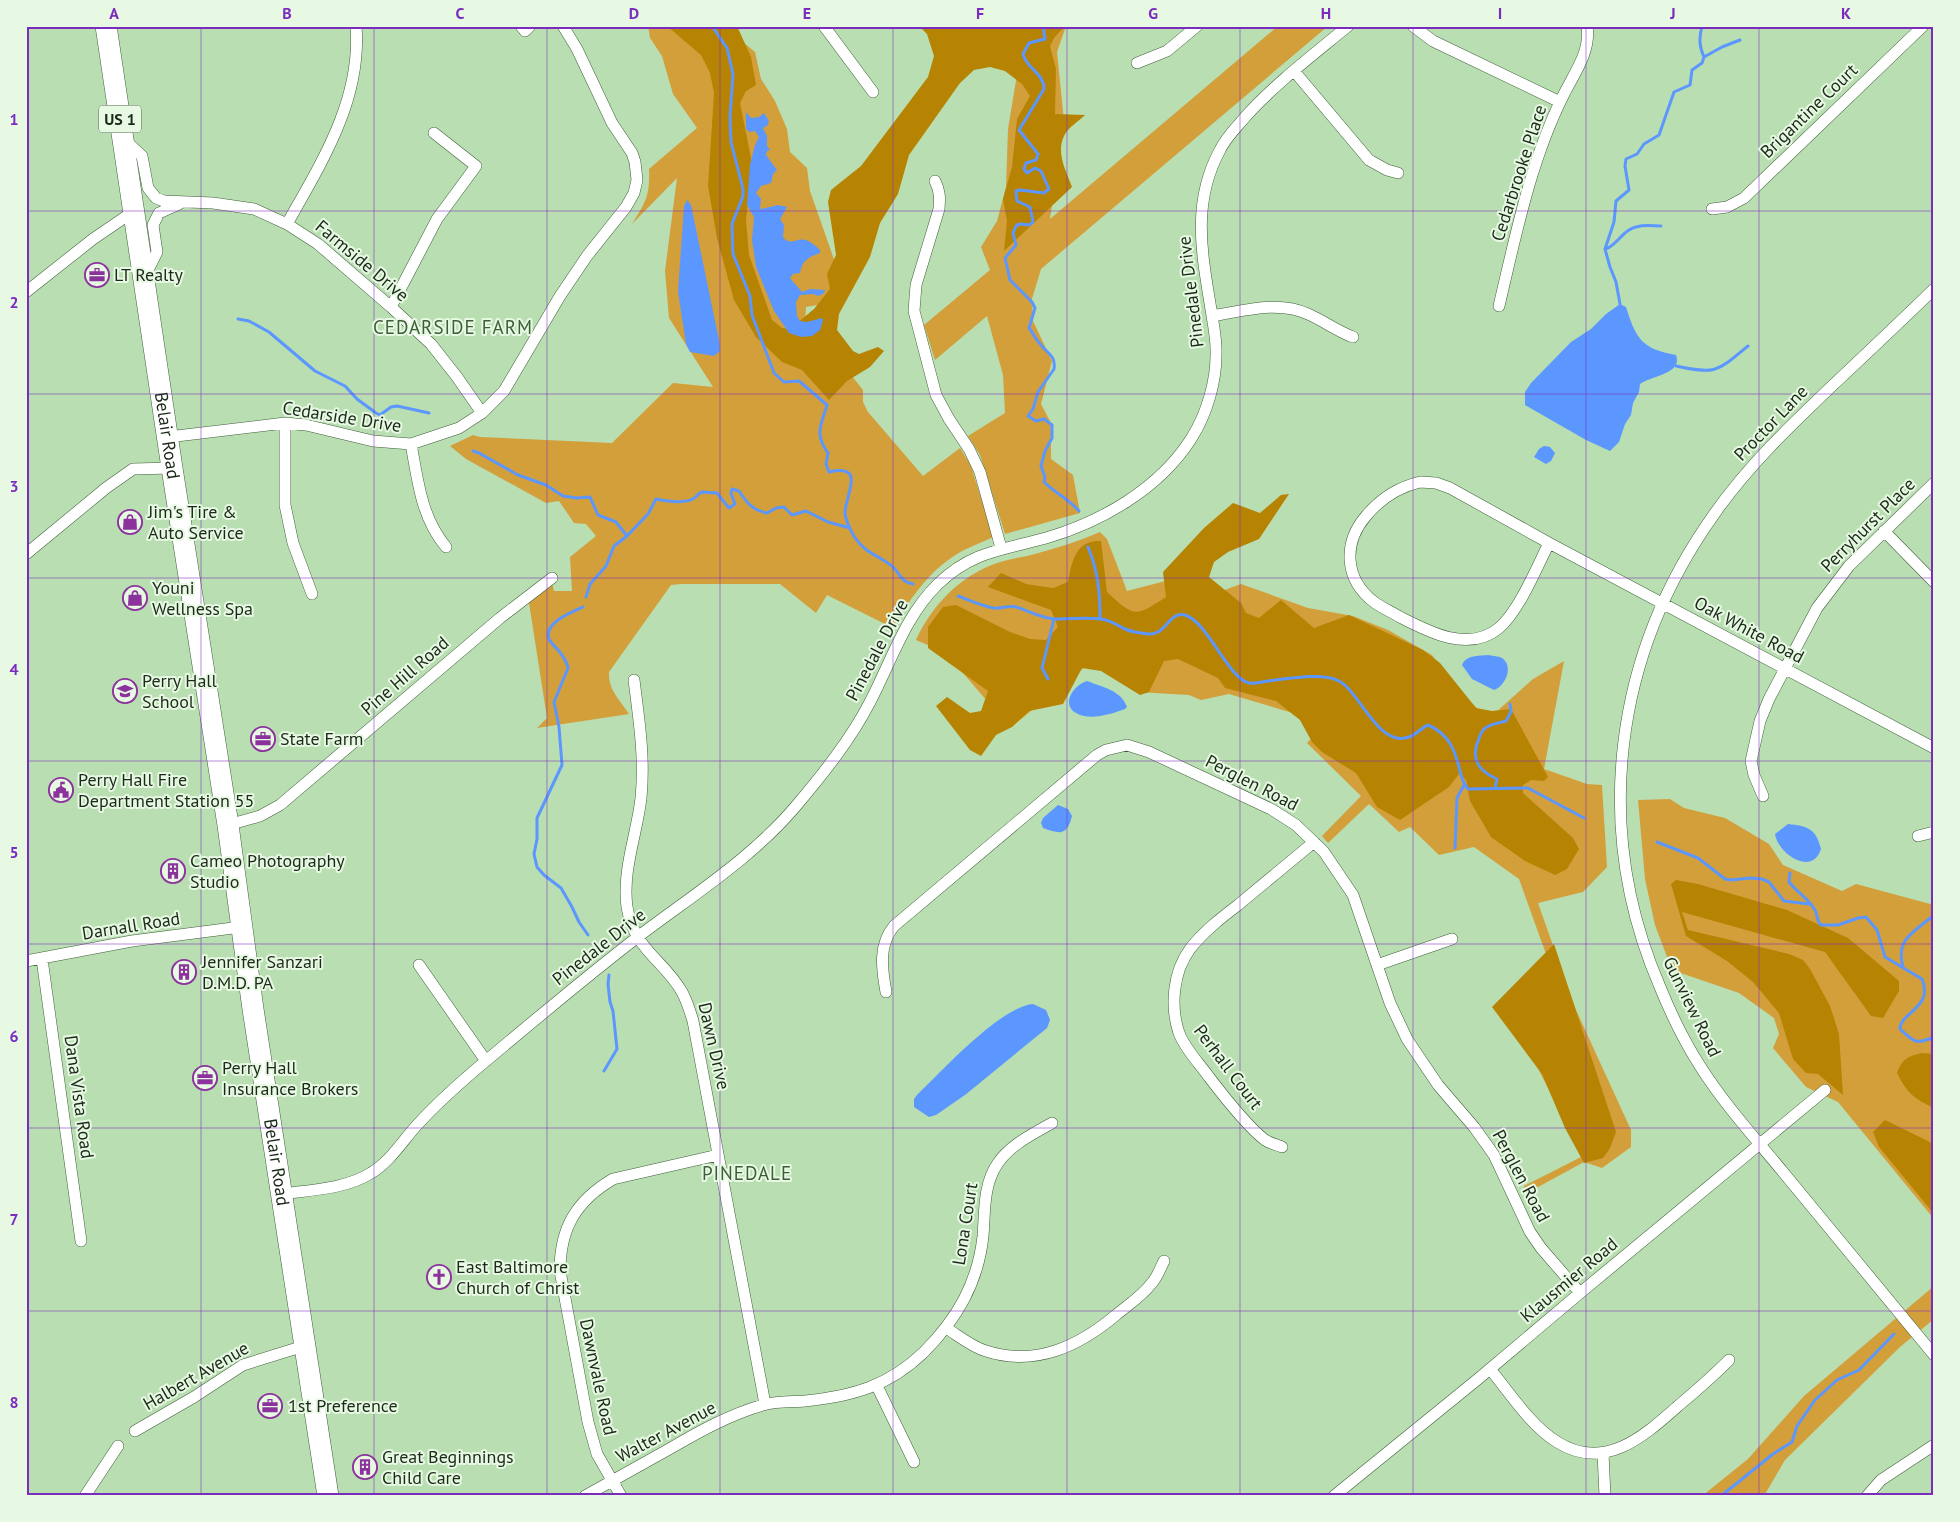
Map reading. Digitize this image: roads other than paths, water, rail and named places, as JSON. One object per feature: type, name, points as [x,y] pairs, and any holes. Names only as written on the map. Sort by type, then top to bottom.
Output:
[{"type":"highway","name":"Belair Road","points":[[106,26],[328,1496]]},
{"type":"street","points":[[287,224],[343,116],[352,87],[356,54],[356,26]]},
{"type":"street","points":[[521,26],[525,31],[530,26]]},
{"type":"street","name":"Cedarside Drive","points":[[168,437],[285,423],[306,425],[373,441],[411,444],[459,428],[482,413],[504,391],[587,256],[626,208],[634,192],[637,180],[632,154],[612,123],[577,49],[563,26]]},
{"type":"street","points":[[824,26],[873,92]]},
{"type":"street","points":[[1137,63],[1167,51],[1196,26]]},
{"type":"street","name":"Pinedale Drive","points":[[281,1194],[353,1182],[376,1170],[438,1103],[486,1061],[637,938],[744,857],[793,809],[837,752],[868,706],[906,626],[926,598],[942,580],[958,567],[1001,548],[1046,538],[1080,527],[1108,514],[1146,487],[1177,456],[1191,438],[1203,414],[1215,371],[1216,354],[1201,237],[1202,201],[1206,183],[1222,146],[1258,103],[1348,26]]},
{"type":"street","points":[[1413,26],[1434,41],[1560,102]]},
{"type":"street","name":"Cedarbrooke Place","points":[[1499,306],[1530,184],[1560,102],[1587,44],[1587,26]]},
{"type":"street","name":"Brigantine Court","points":[[1712,209],[1727,207],[1744,198],[1923,26]]},
{"type":"street","points":[[1294,71],[1370,160],[1387,170],[1398,172]]},
{"type":"street","points":[[391,307],[437,219],[476,166],[434,133]]},
{"type":"street","name":"Farmside Drive","points":[[123,138],[142,156],[148,188],[156,198],[180,203],[195,202],[254,209],[287,224],[318,244],[391,307],[430,344],[457,377],[482,413]]},
{"type":"street","points":[[935,181],[939,188],[939,209],[916,285],[914,311],[936,395],[949,420],[969,449],[980,472],[1001,548]]},
{"type":"street","name":"Farmside Drive","points":[[144,278],[157,252],[153,225],[159,213],[180,203]]},
{"type":"street","points":[[26,292],[92,239],[134,211]]},
{"type":"street","name":"Proctor Lane","points":[[1662,603],[1695,543],[1737,484],[1804,413],[1934,289]]},
{"type":"street","points":[[1212,316],[1274,307],[1288,308],[1309,314],[1331,328],[1354,337]]},
{"type":"street","points":[[285,423],[285,505],[293,543],[312,594]]},
{"type":"street","points":[[411,444],[424,507],[435,534],[446,547]]},
{"type":"street","points":[[26,554],[106,488],[134,469],[172,468]]},
{"type":"street","name":"Oak White Road","points":[[1549,543],[1520,599],[1499,628],[1472,639],[1457,640],[1423,629],[1374,602],[1363,592],[1354,578],[1350,564],[1353,536],[1369,512],[1392,492],[1407,485],[1420,482],[1436,483],[1450,488],[1549,543],[1934,748]]},
{"type":"street","name":"Perryhurst Place","points":[[1763,796],[1754,776],[1751,761],[1754,744],[1768,699],[1824,596],[1849,566],[1934,483]]},
{"type":"street","points":[[1884,531],[1934,582]]},
{"type":"street","name":"Pine Hill Road","points":[[228,826],[260,816],[280,805],[500,618],[552,578]]},
{"type":"street","name":"Gunview Road","points":[[1662,603],[1638,667],[1626,724],[1619,794],[1621,839],[1629,888],[1638,926],[1652,968],[1685,1041],[1705,1073],[1759,1143],[1934,1355]]},
{"type":"street","name":"Dawn Drive","points":[[634,680],[643,745],[643,777],[641,800],[627,876],[627,907],[637,938],[682,991],[694,1021],[765,1404]]},
{"type":"street","name":"Perglen Road","points":[[886,992],[882,962],[885,943],[890,931],[960,869],[1096,755],[1117,746],[1127,745],[1139,748],[1260,803],[1296,825],[1331,862],[1353,894],[1390,1003],[1420,1060],[1494,1155],[1530,1232],[1541,1248],[1580,1293]]},
{"type":"street","points":[[1918,836],[1934,832]]},
{"type":"street","name":"Perhall Court","points":[[1282,1147],[1266,1140],[1255,1130],[1212,1081],[1189,1051],[1180,1035],[1176,1022],[1174,1006],[1175,985],[1180,968],[1190,949],[1213,925],[1314,842]]},
{"type":"street","name":"Darnall Road","points":[[26,961],[132,941],[241,927]]},
{"type":"street","points":[[1377,965],[1452,939]]},
{"type":"street","name":"Dana Vista Road","points":[[42,959],[81,1241]]},
{"type":"street","points":[[419,965],[486,1061]]},
{"type":"street","name":"Klausmier Road","points":[[1334,1496],[1490,1369],[1759,1143],[1825,1090]]},
{"type":"street","name":"Lona Court","points":[[765,1404],[836,1397],[877,1386],[910,1365],[946,1328],[963,1303],[977,1267],[991,1174],[1005,1154],[1020,1142],[1052,1123]]},
{"type":"street","name":"Dawnvale Road","points":[[621,1496],[597,1454],[582,1397],[560,1271],[560,1252],[563,1238],[578,1207],[599,1187],[613,1179],[718,1155]]},
{"type":"street","points":[[946,1328],[978,1348],[1002,1354],[1034,1355],[1064,1349],[1096,1332],[1151,1285],[1164,1261]]},
{"type":"street","name":"Halbert Avenue","points":[[135,1431],[243,1366],[304,1346]]},
{"type":"street","points":[[1490,1369],[1530,1417],[1557,1442],[1579,1452],[1603,1453],[1628,1445],[1649,1432],[1729,1360]]},
{"type":"street","points":[[877,1386],[914,1462]]},
{"type":"street","name":"Walter Avenue","points":[[585,1496],[714,1424],[765,1404]]},
{"type":"street","points":[[1867,1496],[1881,1480],[1934,1445]]},
{"type":"street","points":[[84,1496],[118,1446]]},
{"type":"street","points":[[1603,1453],[1605,1496]]},
{"type":"water","points":[[746,112],[751,118],[759,117],[764,113],[769,121],[767,126],[763,128],[767,136],[767,146],[770,150],[767,151],[766,155],[777,170],[773,174],[771,183],[761,186],[756,193],[761,199],[760,208],[778,205],[787,207],[780,219],[784,225],[783,237],[791,242],[806,240],[820,250],[820,253],[804,262],[800,273],[793,274],[790,278],[802,292],[810,289],[825,290],[819,296],[813,294],[800,295],[796,302],[797,316],[800,321],[807,322],[822,318],[823,320],[820,330],[812,336],[801,337],[789,333],[774,311],[756,267],[752,240],[754,217],[747,205],[750,165],[759,137],[755,131],[750,132],[746,129]]},
{"type":"water","points":[[687,200],[691,205],[719,340],[720,351],[714,356],[690,352],[686,344],[678,292],[684,206]]},
{"type":"water","points":[[1620,304],[1626,307],[1633,327],[1642,341],[1648,346],[1664,353],[1676,355],[1677,361],[1675,366],[1665,374],[1640,384],[1631,415],[1625,424],[1619,442],[1610,451],[1586,440],[1525,405],[1525,392],[1531,383],[1571,342],[1591,329],[1606,314]]},
{"type":"water","points":[[1544,446],[1550,447],[1555,453],[1551,461],[1546,464],[1534,457],[1539,449]]},
{"type":"water","points":[[1488,655],[1505,660],[1508,669],[1505,680],[1494,690],[1472,679],[1462,665],[1466,659]]},
{"type":"water","points":[[1087,681],[1116,693],[1127,707],[1107,715],[1094,717],[1076,713],[1071,709],[1069,700],[1074,690]]},
{"type":"water","points":[[1058,805],[1068,809],[1072,816],[1068,827],[1062,832],[1043,828],[1041,823],[1043,818]]},
{"type":"water","points":[[1788,824],[1805,827],[1813,832],[1821,849],[1817,857],[1803,862],[1796,860],[1782,849],[1777,842],[1775,834]]},
{"type":"water","points":[[1033,1004],[1046,1010],[1050,1020],[1047,1028],[965,1095],[936,1115],[929,1117],[914,1107],[914,1099],[917,1095],[956,1056],[988,1028],[1004,1016]]},
{"type":"waterway","points":[[712,26],[727,48],[733,74],[730,117],[731,142],[743,189],[743,196],[732,224],[733,254],[750,296],[752,315],[774,373],[784,382],[799,381],[827,405],[820,429],[821,440],[828,453],[826,464],[829,472],[848,472],[851,477],[845,514],[853,534],[864,548],[893,567],[906,582],[913,584]]},
{"type":"waterway","points":[[1043,26],[1045,39],[1029,43],[1023,54],[1041,79],[1044,89],[1019,130],[1038,154],[1036,160],[1026,163],[1024,169],[1027,173],[1035,168],[1041,171],[1049,189],[1044,193],[1016,191],[1017,201],[1030,207],[1033,222],[1029,225],[1019,224],[1016,226],[1013,233],[1016,245],[1005,258],[1010,280],[1032,302],[1035,308],[1029,328],[1054,361],[1054,369],[1038,392],[1033,409],[1028,416],[1036,421],[1044,419],[1052,425],[1052,438],[1045,451],[1041,466],[1045,477],[1044,482],[1079,511]]},
{"type":"waterway","points":[[1702,26],[1700,42],[1704,57]]},
{"type":"waterway","points":[[1620,304],[1616,282],[1605,249],[1614,222],[1616,201],[1629,190],[1625,166],[1626,159],[1637,154],[1644,144],[1659,135],[1674,92],[1690,85],[1692,70],[1702,63],[1704,57],[1740,40]]},
{"type":"waterway","points":[[1606,249],[1633,228],[1647,225],[1661,226]]},
{"type":"waterway","points":[[238,319],[249,321],[269,332],[315,371],[345,386],[357,399],[380,415],[391,407],[397,406],[429,413]]},
{"type":"waterway","points":[[1676,366],[1700,370],[1716,369],[1730,361],[1748,346]]},
{"type":"waterway","points":[[473,451],[518,475],[546,485],[563,496],[590,497],[598,515],[616,522],[627,536]]},
{"type":"waterway","points":[[586,597],[590,584],[606,566],[614,546],[627,536],[648,514],[656,499],[674,502],[689,501],[702,492],[717,493],[729,508],[735,504],[731,493],[732,489],[739,491],[750,505],[762,512],[767,513],[776,508],[784,507],[792,515],[806,511],[828,522],[850,528]]},
{"type":"waterway","points":[[1088,547],[1098,582],[1100,618]]},
{"type":"waterway","points":[[958,596],[989,607],[1016,607],[1051,619],[1090,618],[1104,620],[1128,630],[1147,634],[1154,634],[1175,617],[1185,615],[1193,619],[1201,627],[1225,661],[1241,679],[1249,683],[1256,683],[1294,678],[1332,678],[1347,687],[1370,717],[1388,734],[1398,738],[1409,737],[1428,725],[1441,733],[1450,744],[1456,756],[1463,781],[1468,789],[1528,788],[1584,818]]},
{"type":"waterway","points":[[583,607],[554,623],[548,633],[549,639],[565,659],[568,668],[554,702],[559,727],[562,765],[537,818],[537,839],[534,854],[537,867],[561,888],[588,935]]},
{"type":"waterway","points":[[1048,679],[1042,668],[1054,619]]},
{"type":"waterway","points":[[1495,788],[1497,779],[1482,770],[1476,761],[1475,750],[1480,736],[1486,727],[1506,721],[1511,712],[1510,704]]},
{"type":"waterway","points":[[1455,848],[1457,798],[1464,785]]},
{"type":"waterway","points":[[1657,842],[1698,858],[1725,879],[1762,879],[1769,882],[1784,901],[1809,904]]},
{"type":"waterway","points":[[1790,873],[1789,882],[1812,906],[1821,925],[1838,925],[1866,917],[1877,930],[1885,957],[1922,979],[1924,997],[1901,1023],[1900,1029],[1915,1041],[1923,1041],[1934,1037]]},
{"type":"waterway","points":[[1903,967],[1901,957],[1904,943],[1913,932],[1934,915]]},
{"type":"waterway","points":[[604,1071],[617,1049],[608,984],[609,975]]},
{"type":"waterway","points":[[1721,1496],[1773,1454],[1792,1442],[1797,1426],[1815,1400],[1837,1380],[1859,1370],[1894,1334]]},
{"type":"place","name":"LT Realty","points":[[97,275]]},
{"type":"place","name":"Jim's Tire & Auto Service","points":[[130,522]]},
{"type":"place","name":"Youni Wellness Spa","points":[[135,598]]},
{"type":"place","name":"Perry Hall School","points":[[125,691]]},
{"type":"place","name":"State Farm","points":[[263,739]]},
{"type":"place","name":"Perry Hall Fire Department Station 55","points":[[61,790]]},
{"type":"place","name":"Cameo Photography Studio","points":[[173,871]]},
{"type":"place","name":"Jennifer Sanzari D.M.D. PA","points":[[184,972]]},
{"type":"place","name":"Perry Hall Insurance Brokers","points":[[205,1078]]},
{"type":"place","name":"East Baltimore Church of Christ","points":[[439,1277]]},
{"type":"place","name":"1st Preference","points":[[270,1406]]},
{"type":"place","name":"Great Beginnings Child Care","points":[[365,1467]]},
{"type":"district","name":"CEDARSIDE FARM","points":[[453,327]]},
{"type":"district","name":"PINEDALE","points":[[747,1173]]}]
